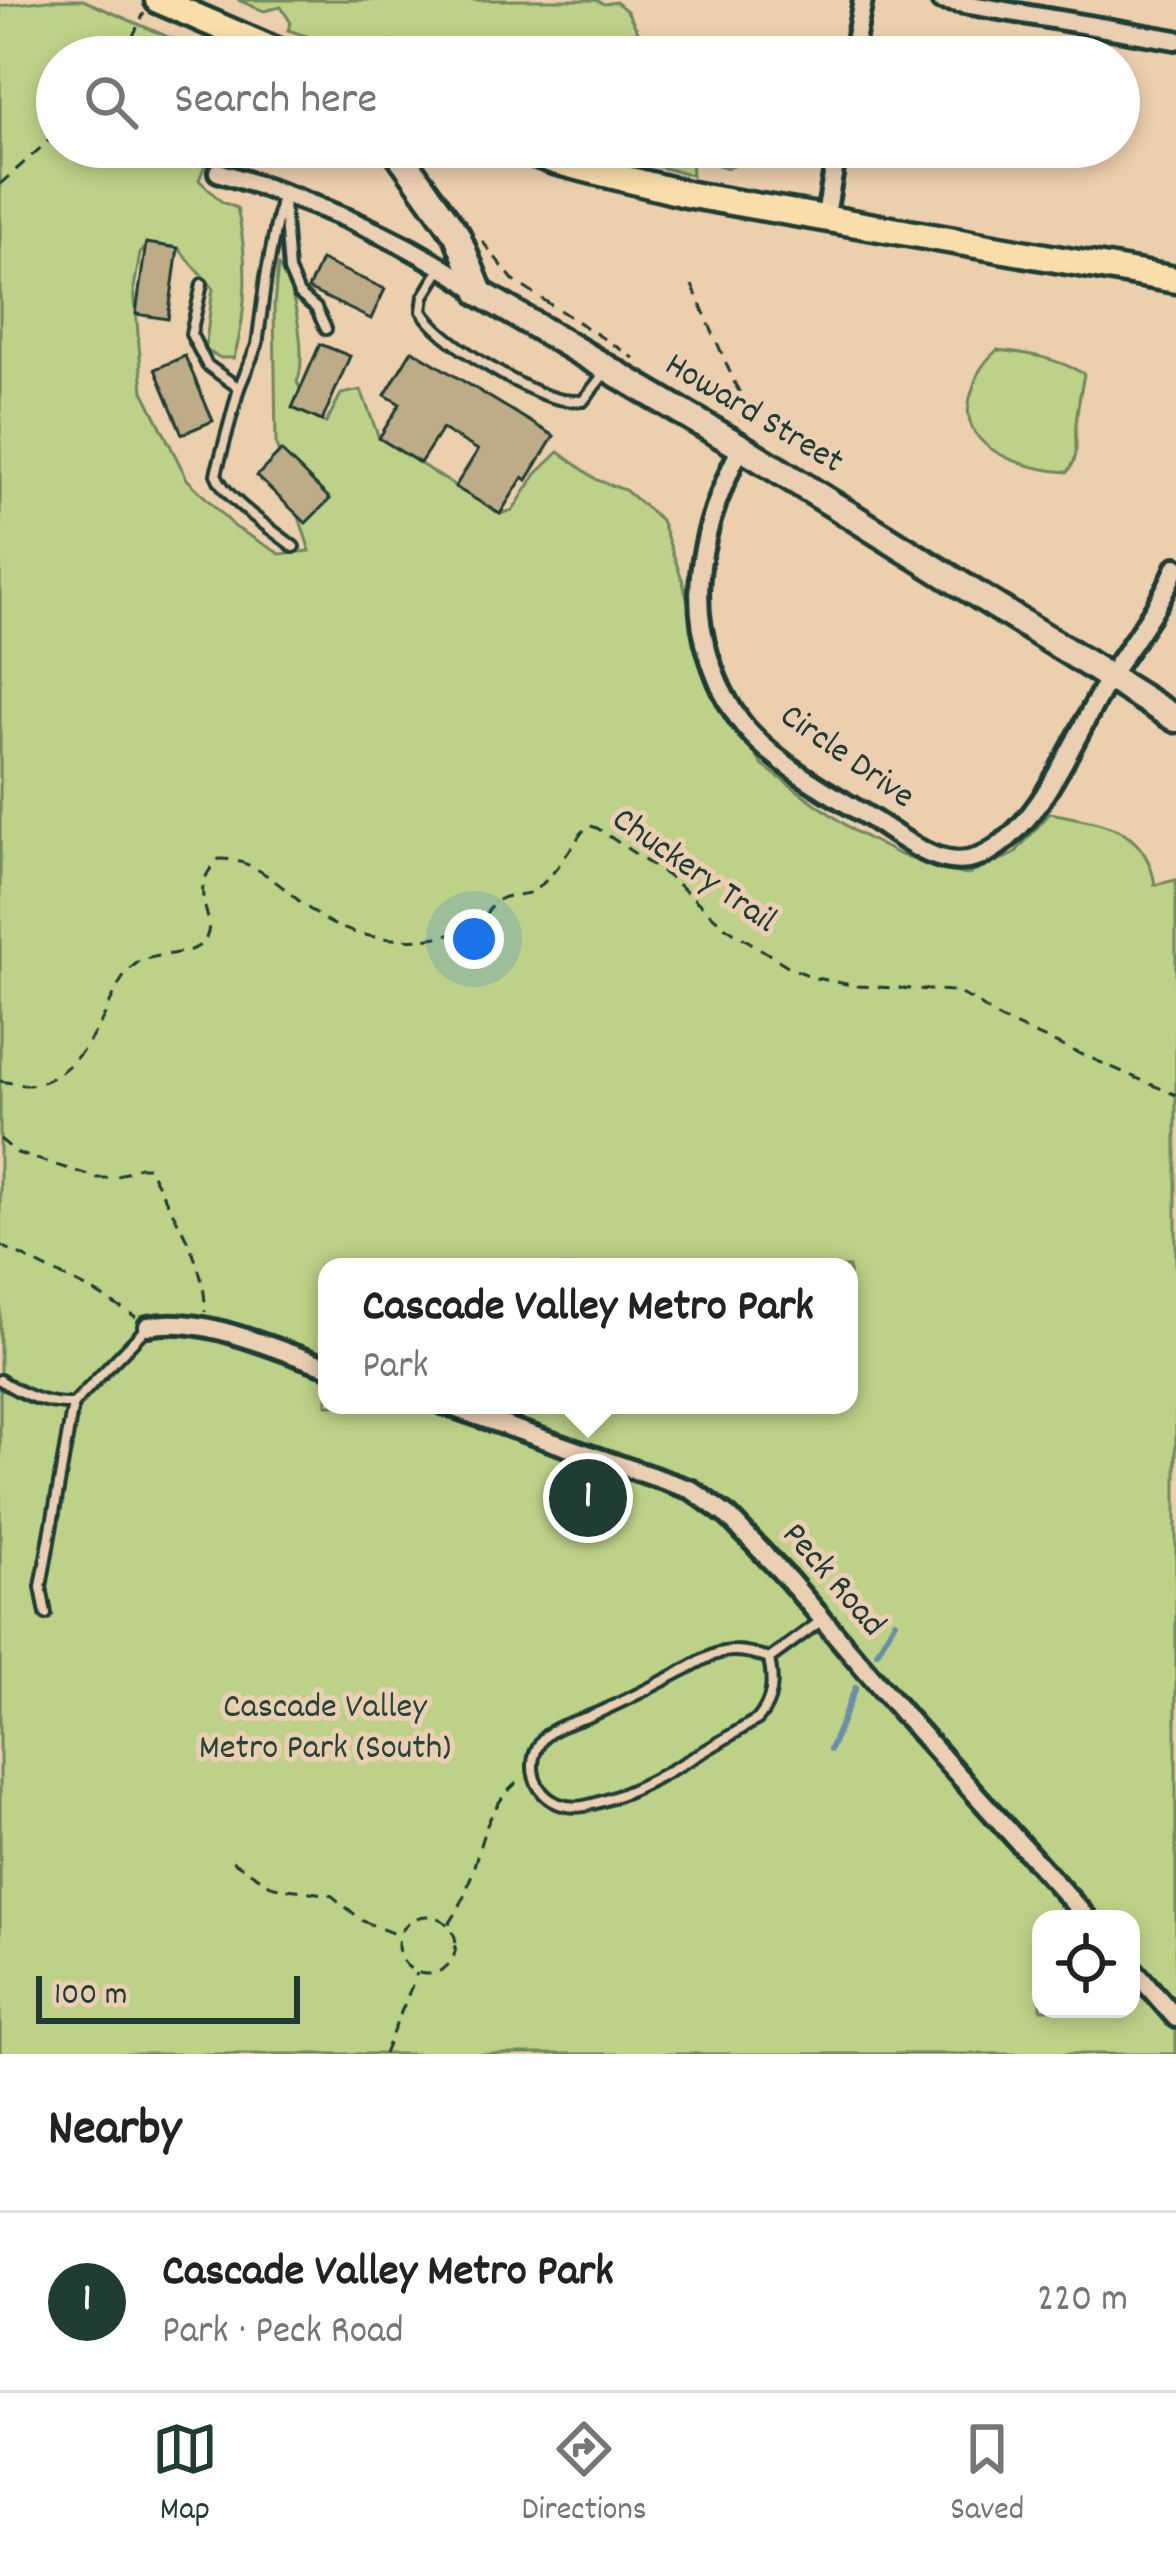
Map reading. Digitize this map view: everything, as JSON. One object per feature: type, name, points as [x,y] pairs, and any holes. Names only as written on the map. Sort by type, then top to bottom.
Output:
[{"type":"main road","points":[[154,0],[241,36]]},
{"type":"main road","points":[[409,168],[457,235],[480,293]]},
{"type":"main road","points":[[581,168],[825,220],[1176,280]]},
{"type":"main road","name":"Howard Street","points":[[480,293],[740,447],[1176,719]]},
{"type":"street","points":[[856,36],[863,0]]},
{"type":"street","points":[[941,0],[1176,40]]},
{"type":"street","points":[[825,220],[834,168]]},
{"type":"street","name":"Howard Street","points":[[218,172],[354,221],[443,266],[480,293]]},
{"type":"street","name":"Circle Drive","points":[[740,447],[716,500],[699,581],[698,609],[706,652],[726,697],[751,734],[775,755],[837,798],[945,860],[981,856],[1026,818],[1176,567]]},
{"type":"street","points":[[148,1326],[180,1322],[202,1326],[318,1363]]},
{"type":"street","name":"Peck Road","points":[[471,1414],[692,1490],[741,1528],[1080,1910]]},
{"type":"street","points":[[1140,1977],[1176,2018]]},
{"type":"lane","points":[[283,193],[289,271],[298,294],[316,308],[326,329]]},
{"type":"lane","points":[[283,193],[256,345],[216,474],[220,484],[294,547]]},
{"type":"lane","points":[[443,266],[424,296],[422,311],[429,324],[486,365],[551,398],[570,401],[583,401],[608,369]]},
{"type":"lane","points":[[202,284],[191,334],[207,365],[239,388]]},
{"type":"lane","points":[[46,1614],[41,1587],[73,1404],[148,1326]]},
{"type":"lane","points":[[0,1380],[37,1400],[73,1404]]},
{"type":"lane","points":[[769,1659],[823,1619]]},
{"type":"lane","points":[[718,1652],[747,1652],[769,1659],[769,1706],[758,1719],[634,1788],[570,1808],[545,1797],[537,1786],[534,1757],[548,1733],[610,1708],[718,1652]]},
{"type":"path","points":[[135,36],[154,0]]},
{"type":"path","points":[[0,184],[36,152]]},
{"type":"path","points":[[484,243],[530,294],[640,362]]},
{"type":"path","points":[[692,285],[750,410],[736,421]]},
{"type":"path","name":"Chuckery Trail","points":[[0,1081],[26,1085],[45,1081],[85,1049],[125,974],[141,960],[198,947],[206,939],[202,890],[210,868],[220,860],[258,871],[334,924],[398,942],[454,931],[481,919],[497,900],[532,893],[588,826],[646,860],[724,926],[791,968],[857,986],[953,991],[1000,1019],[1176,1095]]},
{"type":"path","points":[[0,1139],[17,1153],[98,1178],[148,1167],[199,1272],[206,1307],[202,1326]]},
{"type":"path","points":[[0,1245],[98,1294],[148,1326]]},
{"type":"path","points":[[448,1926],[470,1885],[489,1817],[500,1798],[533,1773]]},
{"type":"path","points":[[232,1861],[274,1888],[331,1895],[371,1926],[399,1936]]},
{"type":"path","points":[[434,1917],[448,1926],[455,1941],[453,1958],[434,1974],[417,1973],[399,1954],[399,1936],[417,1918],[434,1917]]},
{"type":"path","points":[[383,2054],[417,1973]]},
{"type":"green space","name":"Cascade Valley Metro Park (South)","points":[[83,0],[166,36],[36,36],[36,168],[204,168],[199,180],[222,202],[237,208],[245,264],[234,358],[205,350],[213,288],[178,248],[146,244],[134,288],[143,391],[187,479],[235,527],[280,554],[310,551],[276,445],[278,266],[290,288],[298,322],[297,382],[315,418],[326,423],[341,394],[361,390],[379,438],[500,514],[513,510],[536,474],[559,452],[597,480],[625,490],[661,520],[683,582],[708,685],[763,766],[854,831],[898,854],[967,875],[1014,854],[1050,813],[1118,830],[1142,850],[1155,885],[1176,880],[1176,2054],[0,2054],[0,6]]},
{"type":"green space","points":[[238,0],[596,0],[616,2],[627,11],[640,36],[307,36],[288,30],[291,23],[281,7],[264,11]]},
{"type":"green space","points":[[664,168],[692,168],[692,175]]},
{"type":"green space","points":[[997,350],[1042,357],[1084,374],[1076,454],[1068,472],[1034,467],[999,454],[974,431],[970,398],[979,371]]},
{"type":"building","points":[[146,243],[178,248],[168,319],[136,314]]},
{"type":"building","points":[[321,260],[385,289],[371,319],[308,289]]},
{"type":"building","points":[[320,344],[350,356],[322,421],[292,408]]},
{"type":"building","points":[[412,350],[554,436],[500,514],[455,487],[478,450],[442,429],[420,463],[379,438],[400,404],[385,395]]},
{"type":"building","points":[[185,356],[213,421],[182,434],[155,369]]},
{"type":"building","points":[[281,451],[330,499],[306,523],[257,476]]},
{"type":"waterway","points":[[877,1652],[895,1621]]},
{"type":"waterway","points":[[830,1750],[856,1687]]},
{"type":"place","name":"Cascade Valley Metro Park","points":[[588,1498]]}]
